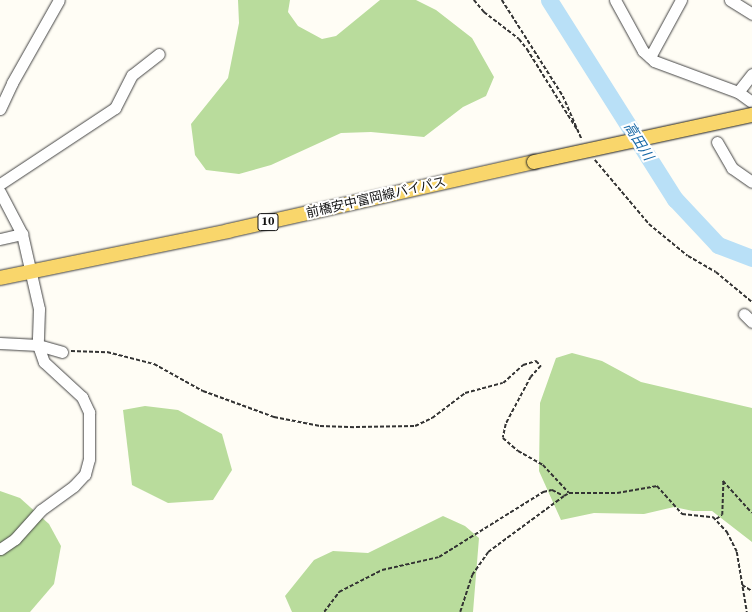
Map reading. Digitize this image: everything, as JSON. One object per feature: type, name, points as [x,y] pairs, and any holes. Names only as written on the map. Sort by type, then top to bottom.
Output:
[{"type":"main road","name":"前橋安中富岡線バイパス","points":[[0,278],[228,231],[534,162],[752,115]]},
{"type":"street","points":[[0,109],[12,83],[58,0]]},
{"type":"street","points":[[615,0],[629,28],[643,51],[650,57],[738,92],[752,102]]},
{"type":"street","points":[[650,57],[681,0]]},
{"type":"street","points":[[730,0],[752,14]]},
{"type":"street","points":[[0,184],[115,108],[132,75],[159,54]]},
{"type":"street","points":[[738,92],[752,74]]},
{"type":"street","points":[[717,142],[732,168],[752,182]]},
{"type":"street","points":[[0,192],[22,234],[39,309],[38,345],[44,362],[82,397],[89,412],[89,459],[85,474],[74,486],[41,510],[15,539],[0,549]]},
{"type":"street","points":[[0,239],[22,234]]},
{"type":"street","points":[[744,314],[752,322]]},
{"type":"street","points":[[0,343],[38,345],[62,352]]},
{"type":"path","points":[[474,0],[484,12],[519,39],[527,49],[580,134]]},
{"type":"path","points":[[502,0],[563,96],[586,146]]},
{"type":"path","points":[[593,157],[649,224],[688,256],[716,272],[752,302]]},
{"type":"path","points":[[62,352],[107,352],[130,357],[154,364],[203,390],[274,417],[320,426],[356,427],[415,426],[432,418],[465,393],[503,382],[523,365],[536,361],[541,366],[531,377],[506,424],[503,438],[518,451],[542,465],[569,493]]},
{"type":"path","points":[[716,519],[722,514],[724,481],[752,513]]},
{"type":"path","points":[[460,612],[472,576],[488,552],[564,496],[569,493],[617,493],[657,486],[682,514],[716,519],[727,532],[737,552],[741,585],[747,612]]},
{"type":"path","points":[[324,612],[339,592],[382,570],[439,557],[543,492],[552,490],[564,496]]},
{"type":"path","points":[[741,585],[752,591]]},
{"type":"green space","points":[[238,0],[290,0],[288,12],[298,26],[322,39],[336,36],[380,0],[416,0],[436,10],[472,38],[494,77],[486,96],[463,107],[424,137],[371,132],[341,133],[271,165],[239,174],[206,170],[195,155],[191,124],[228,78],[239,23]]},
{"type":"green space","points":[[572,353],[602,361],[641,382],[752,408],[752,542],[712,511],[693,511],[674,507],[644,514],[594,513],[561,520],[539,471],[540,403],[556,358]]},
{"type":"green space","points":[[145,406],[178,410],[222,434],[232,470],[213,500],[168,503],[132,485],[123,410]]},
{"type":"green space","points":[[0,491],[20,498],[49,524],[61,546],[54,584],[30,612],[0,612]]},
{"type":"green space","points":[[443,516],[465,526],[479,538],[473,612],[292,612],[285,596],[314,560],[333,551],[368,553]]},
{"type":"waterway","name":"高田川","points":[[549,0],[675,199],[718,245],[752,258]]}]
